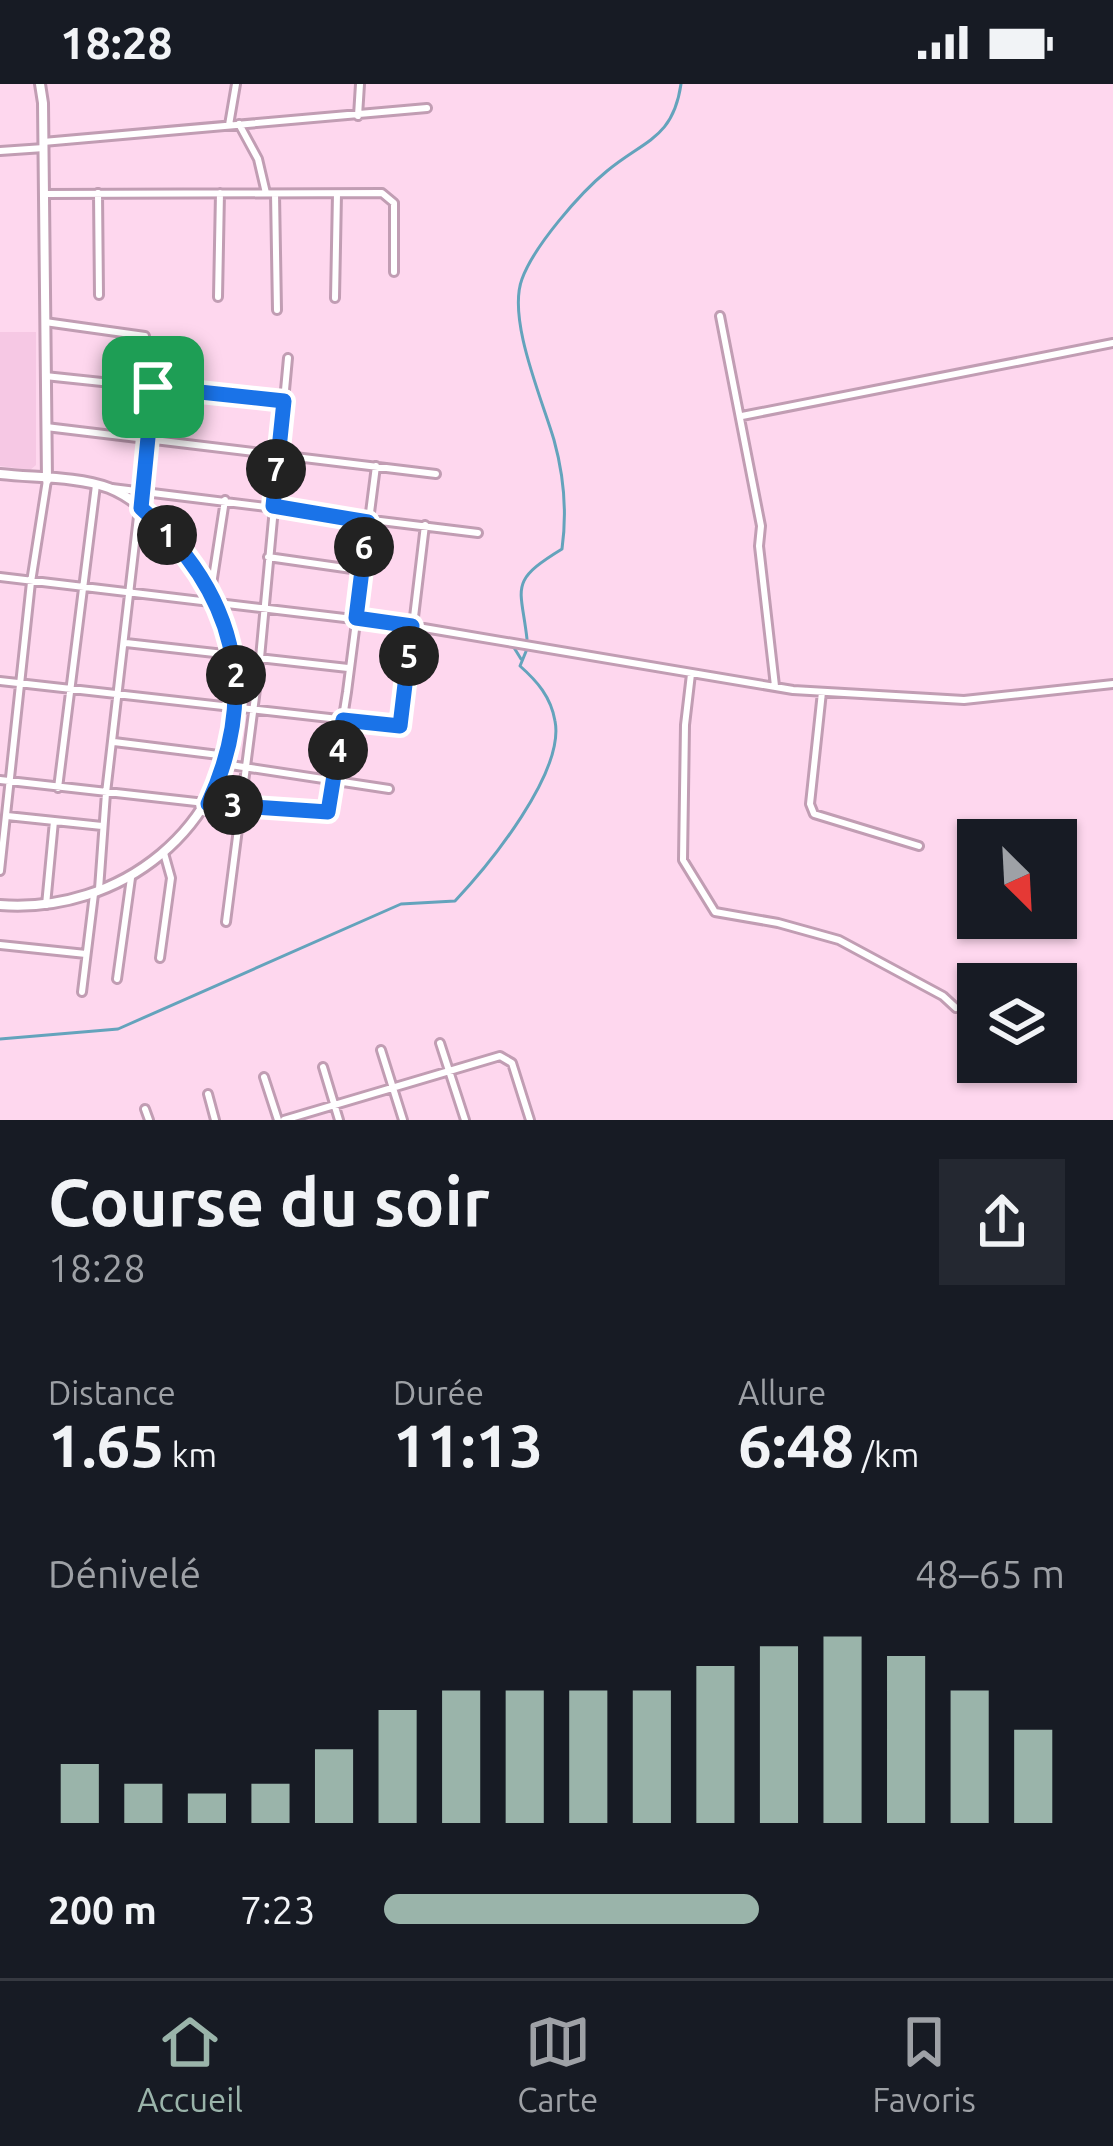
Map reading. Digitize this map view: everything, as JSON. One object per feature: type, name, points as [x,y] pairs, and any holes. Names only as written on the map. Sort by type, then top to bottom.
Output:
[{"type":"street","points":[[0,871],[46,480],[40,84]]},
{"type":"street","points":[[229,125],[236,84]]},
{"type":"street","points":[[358,116],[360,84]]},
{"type":"street","points":[[0,151],[428,108]]},
{"type":"street","points":[[239,124],[258,159],[266,193]]},
{"type":"street","points":[[218,297],[220,193]]},
{"type":"street","points":[[44,194],[382,193],[393,199],[394,272]]},
{"type":"street","points":[[98,194],[99,295]]},
{"type":"street","points":[[275,194],[277,310]]},
{"type":"street","points":[[335,298],[337,194]]},
{"type":"street","points":[[720,316],[761,526],[775,687]]},
{"type":"street","points":[[45,322],[145,335]]},
{"type":"street","points":[[742,416],[1113,343]]},
{"type":"street","points":[[226,922],[260,658],[289,358]]},
{"type":"street","points":[[45,376],[284,401]]},
{"type":"street","points":[[82,992],[153,387]]},
{"type":"street","points":[[45,426],[436,474]]},
{"type":"street","points":[[0,780],[208,804],[328,812],[376,466]]},
{"type":"street","points":[[0,475],[478,533]]},
{"type":"street","points":[[58,788],[96,485]]},
{"type":"street","points":[[0,905],[46,904],[96,893],[130,878],[164,853],[208,804],[225,760],[235,708],[234,655],[213,598],[174,542],[141,508],[108,488]]},
{"type":"street","points":[[213,598],[225,500]]},
{"type":"street","points":[[0,681],[400,726],[425,525]]},
{"type":"street","points":[[268,557],[361,570]]},
{"type":"street","points":[[0,577],[356,618],[822,692],[964,700],[1113,684]]},
{"type":"street","points":[[125,643],[349,668]]},
{"type":"street","points":[[691,674],[685,725],[683,860],[716,911],[838,940],[943,996],[956,1008]]},
{"type":"street","points":[[822,692],[810,804],[814,814],[919,846]]},
{"type":"street","points":[[114,742],[389,789]]},
{"type":"street","points":[[8,816],[102,826]]},
{"type":"street","points":[[46,904],[54,820]]},
{"type":"street","points":[[160,958],[171,878],[164,853]]},
{"type":"street","points":[[117,979],[130,878]]},
{"type":"street","points":[[0,945],[87,954]]},
{"type":"street","points":[[440,1043],[465,1120]]},
{"type":"street","points":[[382,1050],[403,1120]]},
{"type":"street","points":[[264,1077],[281,1120],[507,1057],[530,1120]]},
{"type":"street","points":[[323,1067],[339,1120]]},
{"type":"street","points":[[208,1094],[215,1120]]},
{"type":"street","points":[[146,1108],[149,1120]]},
{"type":"shaded area","points":[[0,332],[36,332],[36,465],[30,470],[0,466]]},
{"type":"waterway","points":[[527,639],[522,586],[533,570],[562,549],[564,508],[557,454],[522,337],[522,279],[547,236],[584,193],[664,128],[681,84]]},
{"type":"waterway","points":[[513,646],[521,659]]},
{"type":"waterway","points":[[0,1039],[118,1029],[401,904],[455,901],[522,817],[555,742],[550,704],[520,666],[527,649]]},
{"type":"route","points":[[153,387],[284,401],[273,506],[368,522],[356,618],[412,626],[400,726],[343,720],[328,812],[208,804],[235,722],[236,666],[228,632],[210,593],[174,542],[141,508],[153,387]]}]
